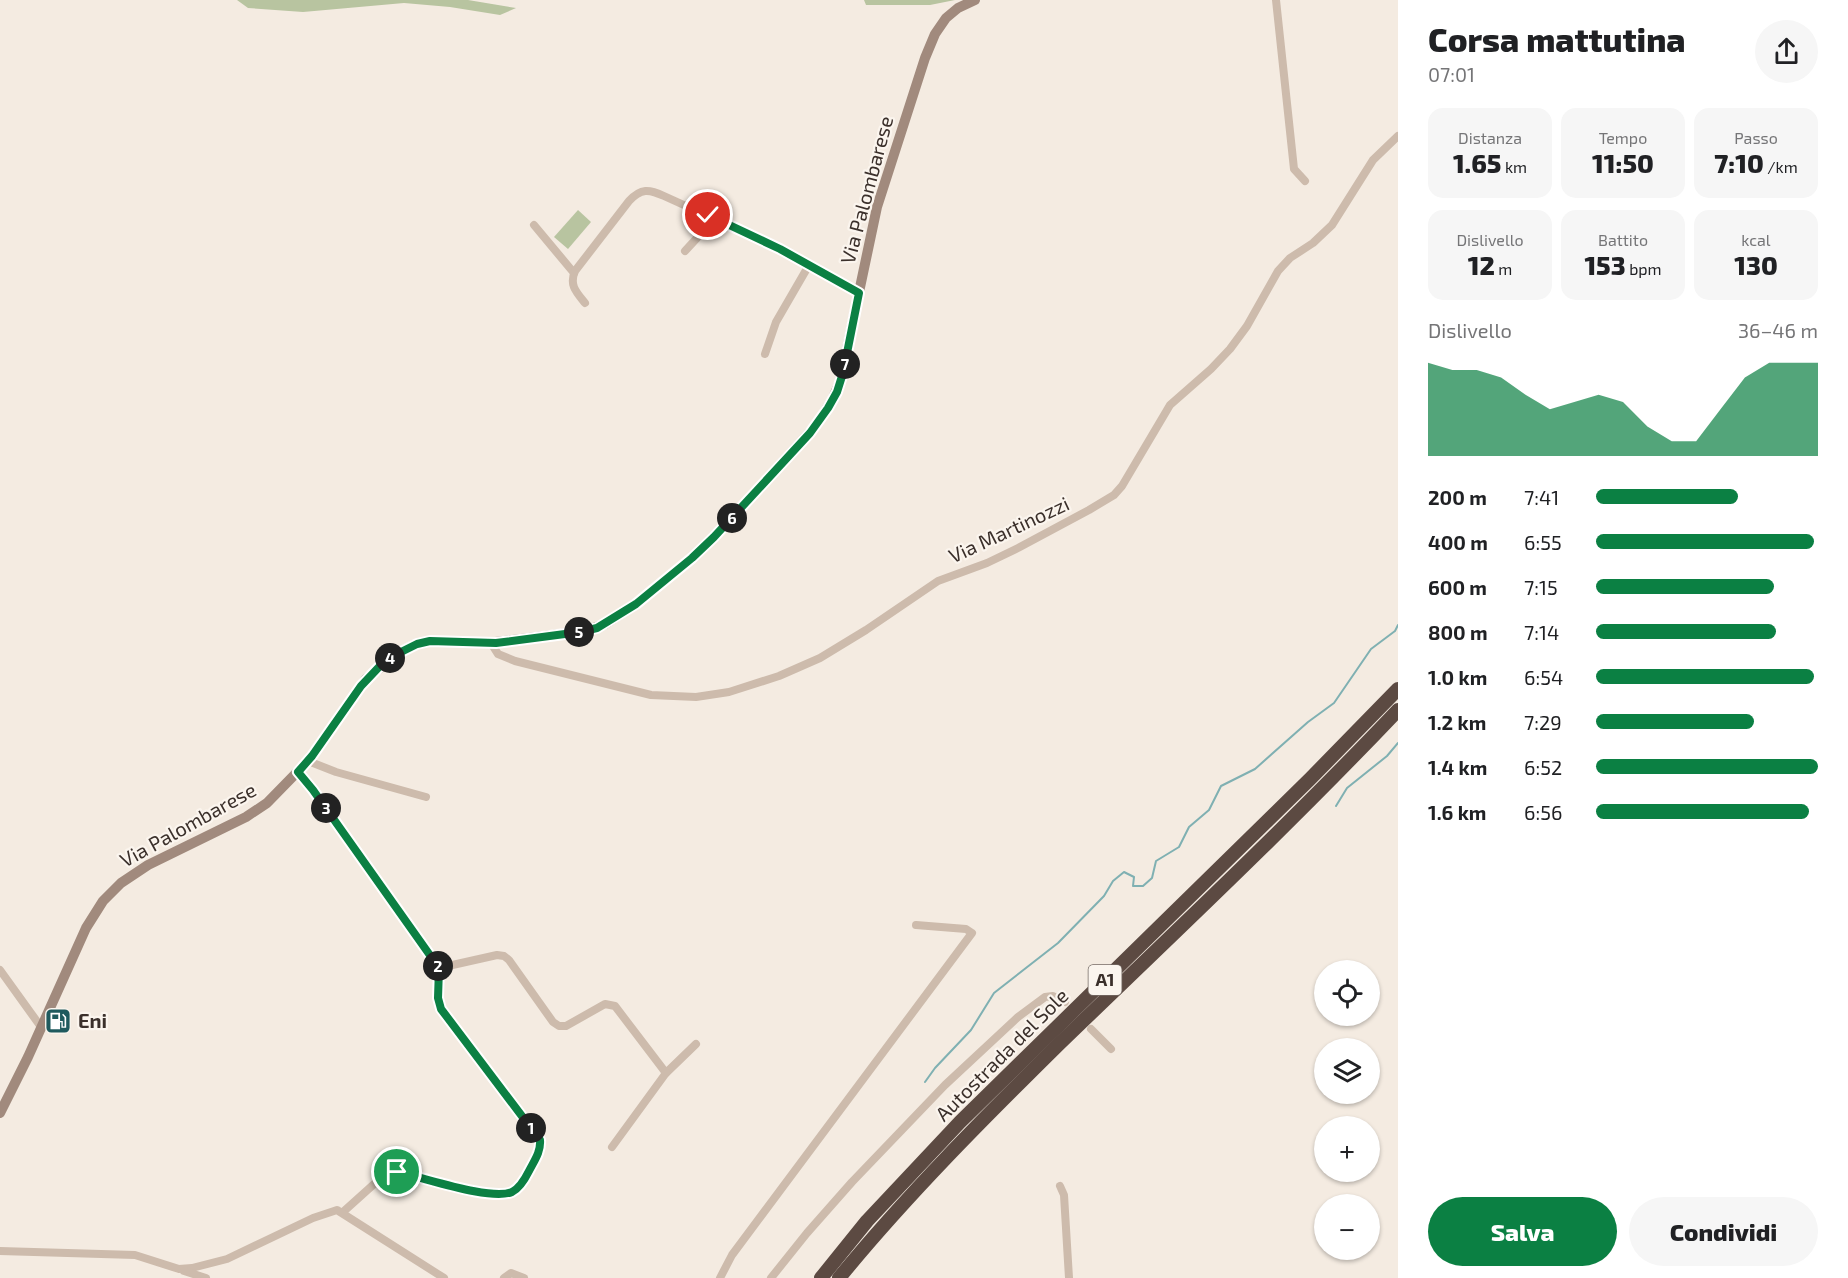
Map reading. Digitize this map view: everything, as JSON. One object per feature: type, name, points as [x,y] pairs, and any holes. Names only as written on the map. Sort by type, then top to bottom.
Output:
[{"type":"highway","name":"Autostrada del Sole","points":[[821,1278],[867,1221],[960,1122],[1294,795],[1398,689]]},
{"type":"highway","name":"Autostrada del Sole","points":[[839,1278],[878,1230],[973,1129],[1323,787],[1398,710]]},
{"type":"main road","name":"Via Palombarese","points":[[0,1113],[86,928],[111,892],[126,879],[148,865],[255,812],[309,761],[361,686],[393,656],[430,641],[491,643],[580,632],[600,626],[641,600],[705,546],[810,433],[837,392],[843,373],[879,201],[928,49],[946,18],[958,8],[975,0]]},
{"type":"street","points":[[1276,0],[1294,169],[1305,181]]},
{"type":"street","name":"Via Martinozzi","points":[[491,643],[498,654],[515,661],[635,692],[672,697],[720,695],[779,676],[814,661],[866,630],[938,581],[994,560],[1084,513],[1111,497],[1122,486],[1170,405],[1230,350],[1247,326],[1278,271],[1290,258],[1313,243],[1332,225],[1373,160],[1398,136]]},
{"type":"street","points":[[585,303],[573,287],[574,273],[629,201],[641,191],[648,190],[708,215],[809,265],[859,293]]},
{"type":"street","points":[[685,251],[696,240],[708,215]]},
{"type":"street","points":[[534,225],[574,273]]},
{"type":"street","points":[[765,354],[778,318],[809,265]]},
{"type":"street","points":[[309,761],[336,772],[426,797]]},
{"type":"street","points":[[298,772],[439,968],[440,1007],[540,1143],[538,1154],[520,1185],[509,1193],[487,1193],[389,1172],[343,1212]]},
{"type":"street","points":[[720,1278],[732,1255],[972,933],[966,929],[916,925]]},
{"type":"street","points":[[439,968],[499,955],[504,956],[553,1022],[559,1026],[566,1026],[604,1004],[613,1004],[666,1073]]},
{"type":"street","points":[[0,970],[41,1027]]},
{"type":"street","points":[[771,1278],[852,1182],[963,1066],[993,1041],[1012,1021],[1043,998],[1053,996],[1065,1002]]},
{"type":"street","points":[[1091,1029],[1111,1048]]},
{"type":"street","points":[[612,1147],[666,1073],[696,1044]]},
{"type":"street","points":[[1060,1186],[1064,1195],[1070,1278]]},
{"type":"street","points":[[179,1269],[223,1261],[330,1211],[343,1212],[444,1278]]},
{"type":"street","points":[[0,1251],[138,1256],[206,1278]]},
{"type":"street","points":[[504,1278],[511,1274],[524,1278]]},
{"type":"green space","points":[[237,0],[468,0],[516,8],[500,15],[404,3],[303,12],[248,8]]},
{"type":"green space","points":[[864,0],[955,0],[930,5],[866,5]]},
{"type":"green space","points":[[578,210],[591,222],[568,249],[554,237]]},
{"type":"waterway","points":[[925,1082],[971,1030],[994,993],[1058,943],[1104,896],[1113,881],[1124,872],[1134,877],[1133,886],[1143,886],[1152,878],[1156,861],[1179,847],[1189,827],[1209,810],[1221,786],[1255,769],[1308,722],[1334,703],[1371,649],[1395,631],[1398,625]]},
{"type":"waterway","points":[[1336,806],[1347,788],[1387,756],[1398,743]]},
{"type":"place","name":"Eni","points":[[58,1021]]},
{"type":"route","points":[[397,1172],[471,1190],[509,1193],[518,1188],[527,1174],[538,1154],[540,1140],[441,1009],[438,998],[439,968],[298,772],[366,680],[390,658],[405,649],[430,641],[488,643],[585,631],[597,628],[627,610],[705,546],[817,424],[837,392],[859,293],[780,249],[708,215]]}]
